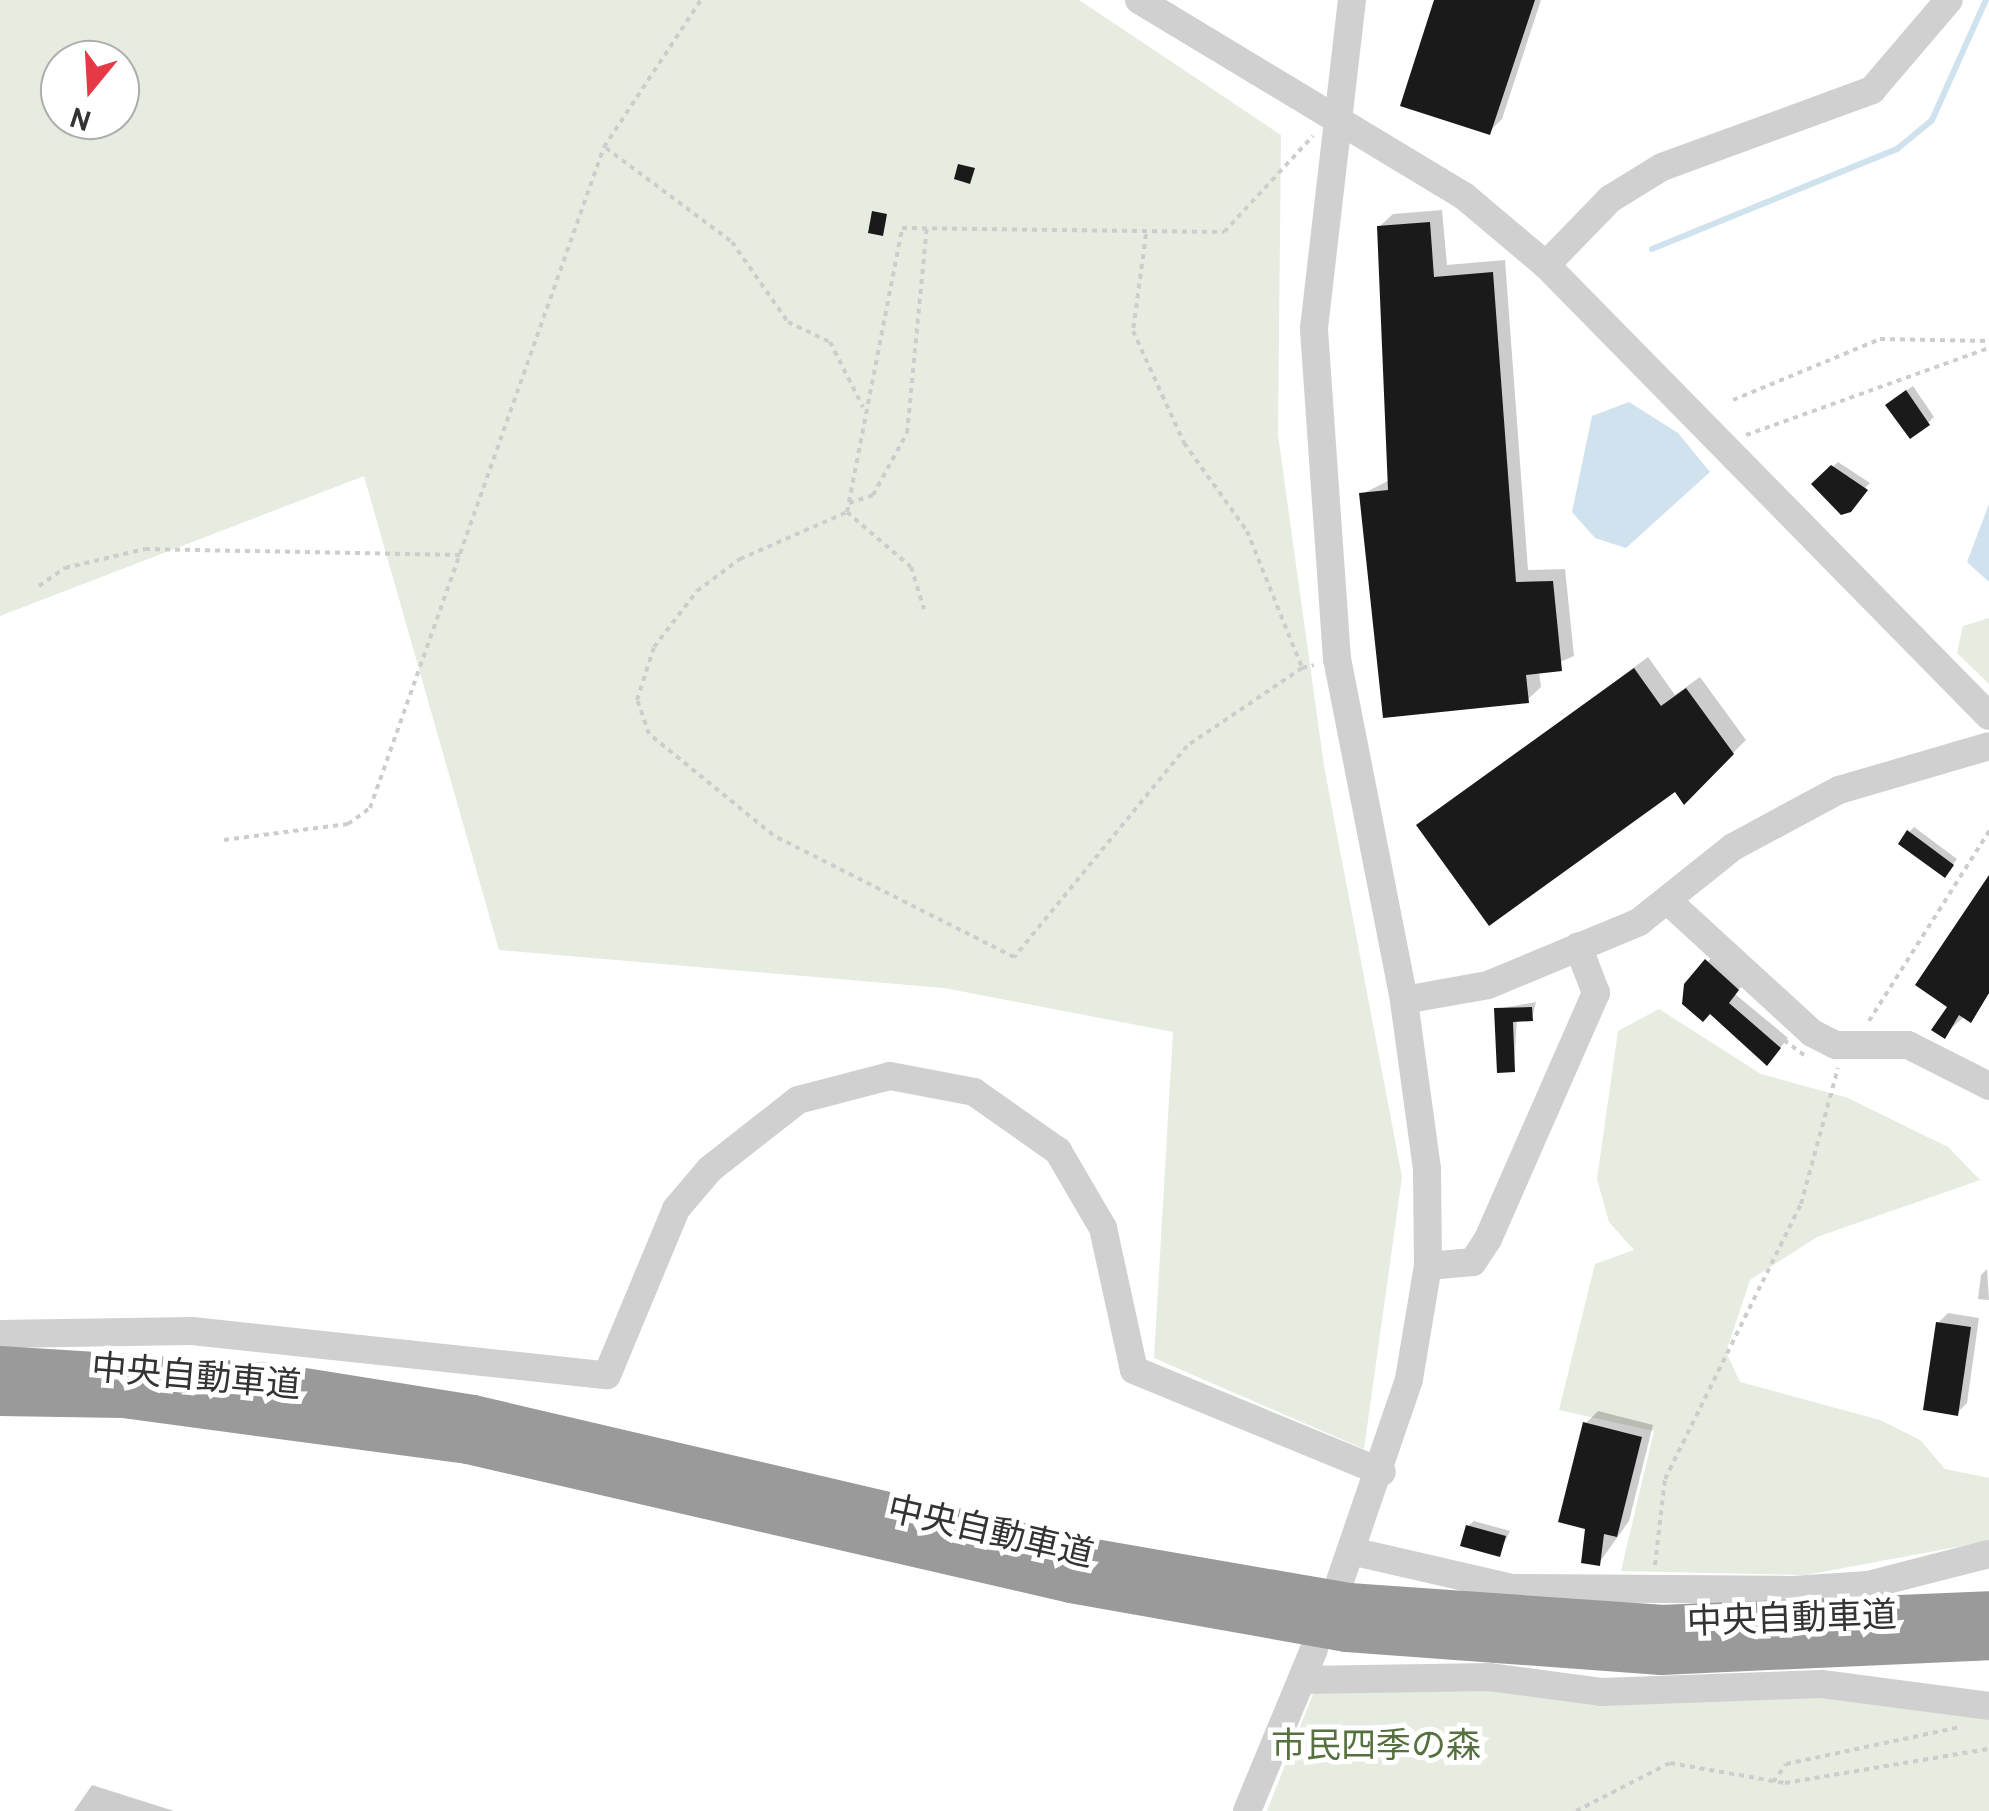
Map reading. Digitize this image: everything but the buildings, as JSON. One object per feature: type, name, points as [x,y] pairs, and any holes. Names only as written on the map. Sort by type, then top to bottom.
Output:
[{"type":"highway","name":"中央自動車道","points":[[0,1366],[254,1381],[473,1415],[1077,1556],[1350,1603],[1660,1625],[1989,1611]]},
{"type":"highway","name":"中央自動車道","points":[[0,1396],[234,1409],[468,1444],[1071,1584],[1346,1632],[1661,1655],[1989,1640]]},
{"type":"street","points":[[1139,0],[1334,114],[1464,196],[1546,265],[1730,448],[1989,716]]},
{"type":"street","points":[[1340,1581],[1382,1472],[1428,1266],[1427,1168],[1404,1000],[1338,659],[1314,328],[1334,114],[1352,0]]},
{"type":"street","points":[[1546,265],[1610,199],[1662,167],[1872,90],[1949,0]]},
{"type":"street","points":[[1404,1000],[1488,985],[1578,946],[1668,900],[1733,846],[1839,790],[1989,746]]},
{"type":"street","points":[[1668,900],[1812,1033],[1851,1044],[1908,1045],[1989,1086]]},
{"type":"street","points":[[1428,1266],[1473,1262],[1488,1238],[1596,993],[1578,946]]},
{"type":"street","points":[[0,1334],[192,1331],[607,1375],[676,1209],[710,1170],[798,1100],[890,1076],[974,1092],[1058,1151],[1103,1228],[1134,1370],[1382,1472]]},
{"type":"street","points":[[1351,1551],[1513,1588],[1655,1585],[1831,1590],[1989,1554]]},
{"type":"street","points":[[1247,1811],[1314,1649]]},
{"type":"street","points":[[1302,1680],[1488,1677],[1601,1692],[1822,1684],[1981,1716]]},
{"type":"path","points":[[224,840],[348,824],[370,808],[604,147],[700,0]]},
{"type":"path","points":[[847,512],[862,407],[902,228],[927,224],[1146,234],[1224,232],[1334,114]]},
{"type":"path","points":[[604,147],[732,242],[788,322],[830,342],[862,407]]},
{"type":"path","points":[[849,503],[872,495],[910,419],[927,224]]},
{"type":"path","points":[[1146,234],[1133,331],[1184,444],[1247,532],[1302,668]]},
{"type":"path","points":[[1733,400],[1880,339],[1989,344]]},
{"type":"path","points":[[1730,448],[1788,417],[1989,344]]},
{"type":"path","points":[[847,512],[740,559],[697,592],[654,647],[638,714],[710,790],[772,835],[1014,957],[1187,746],[1302,668],[1338,659]]},
{"type":"path","points":[[847,512],[911,567],[924,609]]},
{"type":"path","points":[[39,586],[64,568],[145,549],[461,555]]},
{"type":"path","points":[[1655,1585],[1655,1508],[1801,1204],[1851,1044],[1989,831]]},
{"type":"path","points":[[1773,1782],[1786,1764],[1981,1716]]},
{"type":"path","points":[[1576,1811],[1670,1763],[1773,1782],[1989,1748]]},
{"type":"green space","points":[[0,0],[1079,0],[1281,135],[1278,435],[1324,766],[1402,1177],[1364,1449],[1154,1358],[1173,1032],[944,988],[499,950],[364,476],[0,616]]},
{"type":"green space","points":[[1989,618],[1989,684],[1957,653],[1963,626]]},
{"type":"green space","points":[[1659,1009],[1761,1074],[1848,1098],[1948,1147],[1980,1180],[1817,1237],[1750,1280],[1726,1352],[1740,1382],[1880,1420],[1920,1440],[1945,1469],[1989,1478],[1989,1541],[1806,1575],[1621,1571],[1654,1431],[1559,1410],[1595,1264],[1634,1250],[1609,1222],[1597,1179],[1618,1031]]},
{"type":"green space","name":"市民四季の森","points":[[1315,1689],[1842,1690],[1989,1712],[1989,1811],[1267,1811]]},
{"type":"water","points":[[1629,402],[1678,433],[1710,472],[1626,548],[1595,538],[1572,512],[1592,416]]},
{"type":"water","points":[[1989,504],[1989,582],[1967,562]]},
{"type":"waterway","points":[[1652,249],[1897,149],[1932,120],[1986,0]]}]
